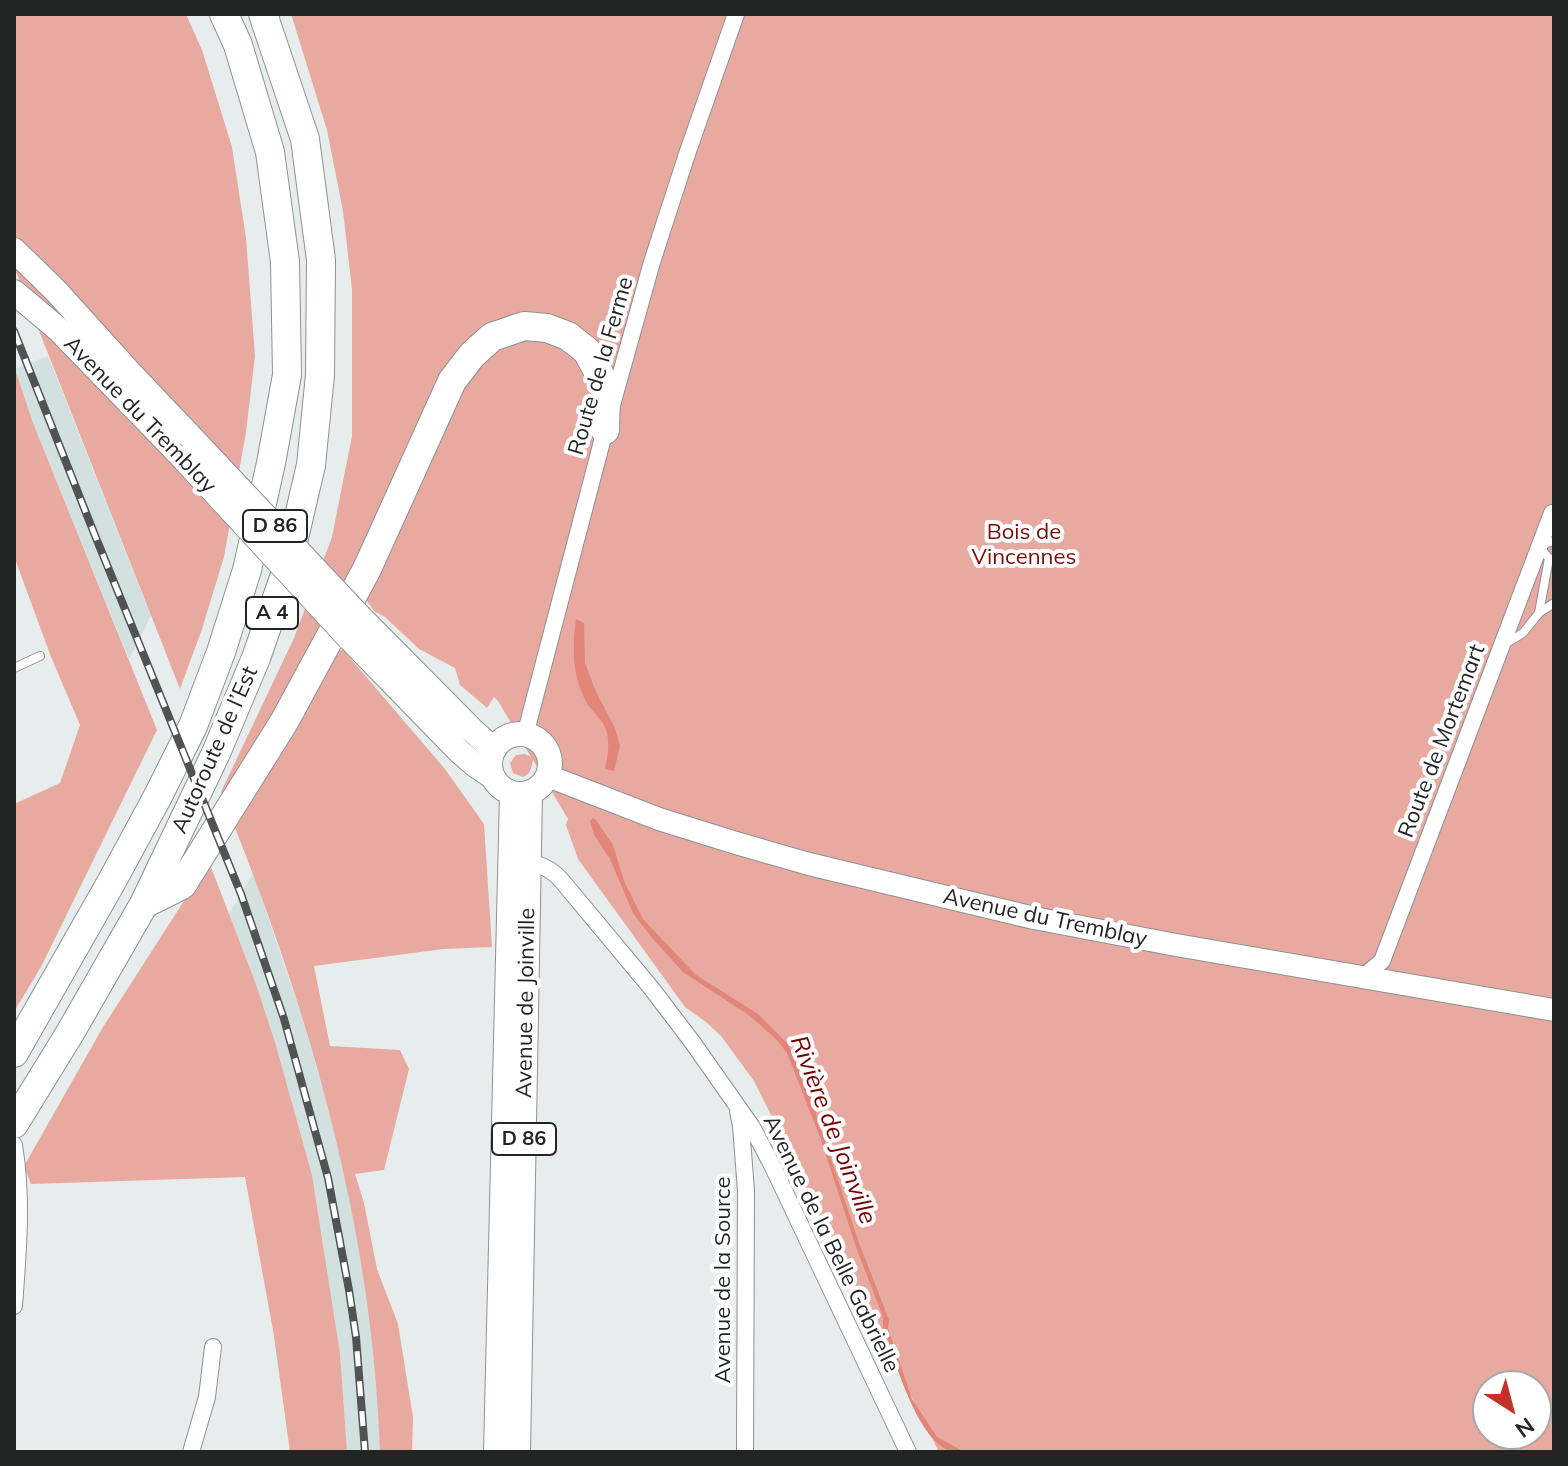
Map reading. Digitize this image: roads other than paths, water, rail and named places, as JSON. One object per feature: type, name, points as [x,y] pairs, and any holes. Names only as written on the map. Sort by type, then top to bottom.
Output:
[{"type":"highway","name":"Autoroute de l’Est","points":[[14,1053],[158,796],[193,726],[247,570],[271,463],[287,375],[285,262],[270,152],[238,45],[224,14]]},
{"type":"highway","name":"Autoroute de l’Est","points":[[14,1124],[144,904],[216,753],[256,658],[286,572],[311,465],[320,375],[321,260],[305,139],[263,14]]},
{"type":"highway","points":[[144,904],[182,885],[284,722],[367,569],[452,381],[472,355],[492,337],[524,326],[547,328],[568,336],[587,351],[601,377],[606,396],[605,430]]},
{"type":"main road","name":"Avenue du Tremblay","points":[[14,250],[132,375],[186,446]]},
{"type":"main road","name":"Avenue du Tremblay","points":[[16,294],[186,446],[355,628],[460,752],[493,777]]},
{"type":"main road","name":"Avenue du Tremblay","points":[[355,628],[494,750]]},
{"type":"main road","points":[[525,735],[542,743],[550,758],[544,784],[521,794],[504,790],[493,777],[491,759],[504,739],[525,735]]},
{"type":"main road","name":"Avenue du Tremblay","points":[[548,776],[659,819],[809,864],[1034,918],[1554,1010]]},
{"type":"main road","name":"Avenue de Joinville","points":[[496,1452],[521,794]]},
{"type":"main road","name":"Avenue de Joinville","points":[[518,1452],[519,861]]},
{"type":"street","name":"Route de la Ferme","points":[[525,735],[652,262],[736,14]]},
{"type":"street","name":"Route de Mortemart","points":[[1363,977],[1382,961],[1501,646],[1546,544],[1552,513]]},
{"type":"street","name":"Avenue de la Belle Gabrielle","points":[[519,861],[539,864],[557,875],[652,989],[752,1127],[908,1452]]},
{"type":"street","name":"Avenue de la Source","points":[[737,1109],[746,1191],[745,1452]]},
{"type":"street","points":[[14,1145],[20,1226],[14,1306]]},
{"type":"street","points":[[746,1191],[750,1175],[761,1167],[782,1188]]},
{"type":"street","points":[[191,1452],[207,1397],[213,1347]]},
{"type":"lane","points":[[1539,613],[1549,558],[1546,544]]},
{"type":"lane","points":[[1501,646],[1523,633],[1539,613],[1554,603]]},
{"type":"lane","points":[[14,668],[40,656]]},
{"type":"railway","points":[[14,331],[241,894],[284,1019],[328,1178],[349,1290],[365,1452]]},
{"type":"park label","name":"Bois de Vincennes","points":[[1024,544]]},
{"type":"water label","name":"Rivière de Joinville","points":[[833,1130]]}]
